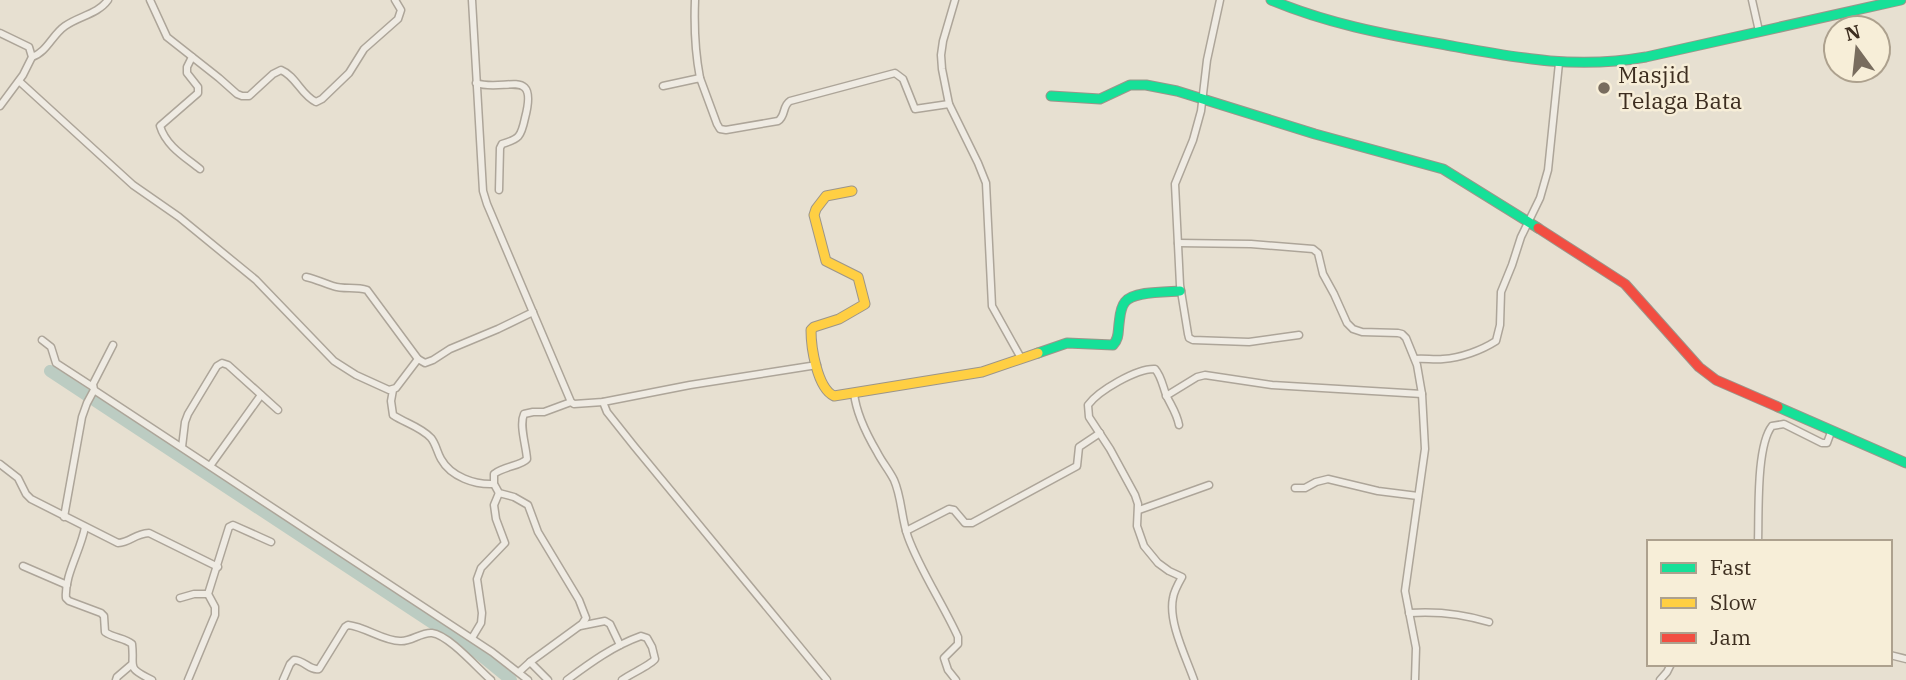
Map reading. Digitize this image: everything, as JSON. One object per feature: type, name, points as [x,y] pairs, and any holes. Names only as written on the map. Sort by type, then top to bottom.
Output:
[{"type":"street","points":[[0,106],[19,81],[32,57],[40,53],[64,27],[101,8],[108,0]]},
{"type":"street","points":[[150,0],[167,37],[242,96],[254,93],[273,74],[281,70],[289,74],[311,100],[319,101],[349,73],[363,49],[398,19],[401,10],[395,0]]},
{"type":"street","points":[[471,0],[483,191],[571,402]]},
{"type":"street","points":[[695,0],[696,56],[700,78],[720,129],[778,121],[783,117],[785,106],[790,100],[895,73],[903,79],[915,109],[949,104]]},
{"type":"street","points":[[955,0],[941,55],[949,104],[986,183],[992,306],[1021,358]]},
{"type":"street","points":[[1220,0],[1193,140],[1175,184],[1180,291],[1188,334],[1193,341],[1250,342],[1299,335]]},
{"type":"street","points":[[1271,0],[1301,12],[1389,34],[1521,58],[1559,63],[1600,64],[1901,0]]},
{"type":"street","points":[[1752,0],[1759,31]]},
{"type":"street","points":[[0,33],[29,47],[32,57]]},
{"type":"street","points":[[192,57],[187,73],[199,89],[198,93],[162,123],[160,129],[172,147],[200,169]]},
{"type":"street","points":[[1415,359],[1460,356],[1496,341],[1500,325],[1501,292],[1527,223],[1540,198],[1548,170],[1559,63]]},
{"type":"street","points":[[663,86],[700,78]]},
{"type":"street","points":[[19,81],[133,185],[256,279],[334,361],[393,390]]},
{"type":"street","points":[[476,83],[485,86],[522,85],[529,94],[526,114],[517,138],[502,144],[500,148],[499,190]]},
{"type":"street","points":[[1051,96],[1100,99],[1138,84],[1177,91],[1315,134],[1443,169],[1625,284],[1699,367],[1716,380],[1906,463]]},
{"type":"street","points":[[852,191],[826,196],[816,209],[814,221],[826,261],[858,276],[865,304],[839,319],[811,330],[817,365],[826,391],[834,396],[982,372],[1067,343],[1113,345],[1117,341],[1122,306],[1126,299],[1134,295],[1180,291]]},
{"type":"street","points":[[1178,243],[1251,244],[1313,249],[1318,253],[1323,274],[1347,323],[1353,329],[1402,334],[1415,359],[1422,394],[1425,449],[1405,591],[1416,648],[1415,680]]},
{"type":"street","points":[[306,277],[335,288],[354,287],[367,290],[418,359],[425,363],[533,312]]},
{"type":"street","points":[[42,340],[51,346],[56,363],[93,389],[472,638],[528,680]]},
{"type":"street","points":[[64,517],[82,417],[113,345]]},
{"type":"street","points":[[418,359],[393,390],[393,415],[419,429],[432,440],[445,466],[467,480],[494,484]]},
{"type":"street","points":[[182,447],[188,414],[219,364],[228,365],[278,410]]},
{"type":"street","points":[[519,673],[586,618],[544,543],[528,505],[499,493],[494,484],[494,474],[502,468],[524,463],[527,459],[520,421],[524,414],[544,412],[571,402],[603,402],[817,365]]},
{"type":"street","points":[[1179,425],[1174,408],[1155,369],[1149,369],[1114,385],[1088,405],[1089,417],[1135,495],[1139,510],[1137,526],[1144,546],[1158,563],[1182,577],[1174,591],[1172,611],[1194,680]]},
{"type":"street","points":[[1166,396],[1205,375],[1272,386],[1422,394]]},
{"type":"street","points":[[854,393],[856,406],[876,451],[897,488],[906,531],[958,637],[958,644],[944,658],[948,670],[956,680]]},
{"type":"street","points":[[211,466],[261,395]]},
{"type":"street","points":[[603,402],[607,412],[634,446],[827,680]]},
{"type":"street","points":[[1758,540],[1760,476],[1769,430],[1772,426],[1784,425],[1822,443],[1827,443],[1831,432]]},
{"type":"street","points":[[906,531],[948,509],[954,510],[965,523],[972,523],[1077,466],[1079,447],[1100,433]]},
{"type":"street","points":[[0,464],[18,478],[31,499],[118,543],[149,533],[218,567]]},
{"type":"street","points":[[1295,488],[1305,488],[1328,480],[1418,496]]},
{"type":"street","points":[[1139,510],[1209,485]]},
{"type":"street","points":[[472,638],[481,623],[482,613],[477,579],[481,568],[505,543],[494,505],[499,493]]},
{"type":"street","points":[[188,680],[215,615],[215,607],[208,594],[229,527],[233,525],[271,542]]},
{"type":"street","points":[[85,527],[83,541],[67,585],[66,598],[101,612],[105,620],[105,632],[132,644],[131,665],[152,680]]},
{"type":"street","points":[[23,566],[67,585]]},
{"type":"street","points":[[180,598],[208,594]]},
{"type":"street","points":[[1409,613],[1466,615],[1489,622]]},
{"type":"street","points":[[579,626],[605,621],[610,624],[620,645]]},
{"type":"street","points":[[282,680],[294,660],[319,669],[348,625],[398,641],[427,633],[435,634],[472,660],[483,677],[491,680]]},
{"type":"street","points":[[566,680],[620,645],[641,636],[647,638],[655,659],[653,663],[622,680]]},
{"type":"street","points":[[530,662],[548,680]]},
{"type":"street","points":[[116,680],[131,665]]},
{"type":"waterway","points":[[50,371],[478,653],[511,680]]},
{"type":"traffic: fast","points":[[1271,0],[1333,21],[1397,36],[1518,57],[1568,62],[1619,61],[1646,57],[1901,0]]},
{"type":"traffic: fast","points":[[1051,96],[1100,99],[1130,85],[1177,91],[1315,134],[1443,169],[1538,228]]},
{"type":"traffic: fast","points":[[1038,353],[1067,343],[1113,345],[1117,338],[1122,307],[1129,298],[1180,291]]},
{"type":"traffic: fast","points":[[1778,407],[1906,463]]},
{"type":"traffic: slow","points":[[852,191],[826,196],[814,215],[826,261],[858,277],[865,304],[839,319],[811,330],[816,366],[828,392],[834,396],[982,372],[1038,353]]},
{"type":"traffic: jam","points":[[1538,228],[1625,284],[1699,367],[1716,380],[1778,407]]},
{"type":"place","name":"Masjid Telaga Bata","points":[[1604,88]]}]
